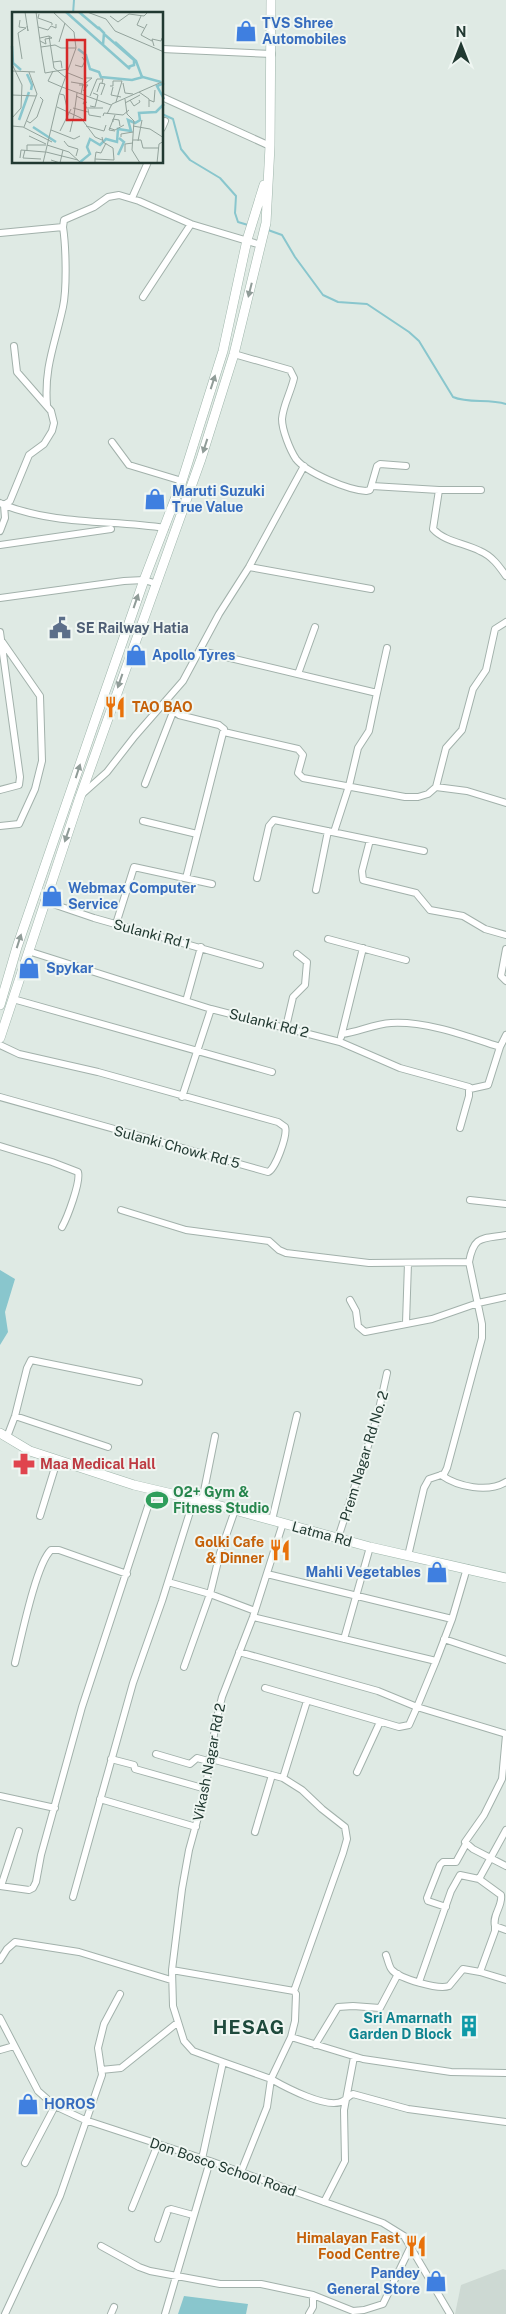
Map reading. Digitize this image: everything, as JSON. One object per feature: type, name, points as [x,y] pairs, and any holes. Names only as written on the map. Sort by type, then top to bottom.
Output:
[{"type":"main road","points":[[0,1038],[44,901],[154,583],[201,459],[234,354],[266,223],[270,146],[271,0]]},
{"type":"main road","points":[[0,1005],[29,913],[144,580],[182,481],[223,351],[252,220],[267,175]]},
{"type":"main road","name":"Latma Rd","points":[[3,1435],[30,1451],[153,1491],[198,1500],[370,1547],[506,1578]]},
{"type":"street","points":[[164,48],[272,54]]},
{"type":"street","points":[[164,98],[270,146]]},
{"type":"street","points":[[132,198],[147,164]]},
{"type":"street","points":[[47,406],[46,374],[63,305],[66,244],[63,227],[64,220],[89,209],[108,197],[119,195],[132,198],[192,224],[248,237],[261,244]]},
{"type":"street","points":[[143,297],[192,224]]},
{"type":"street","points":[[0,233],[63,227]]},
{"type":"street","points":[[2,504],[10,501],[13,496],[29,455],[44,444],[52,431],[54,417],[47,406],[16,372],[14,346]]},
{"type":"street","points":[[234,354],[290,370],[293,373],[294,378],[283,412],[282,424],[296,459],[304,466],[332,481],[361,491],[370,490],[377,466],[380,464],[406,466]]},
{"type":"street","points":[[112,442],[129,465],[182,481]]},
{"type":"street","points":[[80,797],[107,772],[135,736],[165,704],[183,681],[201,651],[219,614],[249,567],[304,466]]},
{"type":"street","points":[[372,486],[439,490],[481,490]]},
{"type":"street","points":[[439,490],[433,529],[442,536],[480,550],[491,558],[506,576]]},
{"type":"street","points":[[2,504],[25,513],[56,518],[165,528]]},
{"type":"street","points":[[0,531],[5,518],[2,504]]},
{"type":"street","points":[[0,545],[111,529]]},
{"type":"street","points":[[249,567],[371,588]]},
{"type":"street","points":[[0,598],[144,580],[154,583]]},
{"type":"street","points":[[224,732],[298,749],[303,755],[299,769],[300,776],[405,797],[418,797],[428,794],[436,787],[446,748],[462,730],[473,689],[486,670],[495,629],[506,622]]},
{"type":"street","points":[[298,674],[315,626]]},
{"type":"street","points":[[0,790],[20,785],[4,694],[1,636]]},
{"type":"street","points":[[0,826],[19,824],[35,789],[42,761],[40,696],[1,636]]},
{"type":"street","points":[[316,890],[331,831],[349,786],[358,748],[369,731],[386,648]]},
{"type":"street","points":[[201,651],[377,694]]},
{"type":"street","points":[[165,704],[173,712],[222,726],[224,732],[186,878]]},
{"type":"street","points":[[145,784],[173,712]]},
{"type":"street","points":[[436,787],[467,791],[506,803]]},
{"type":"street","points":[[257,878],[271,822],[280,820],[424,851]]},
{"type":"street","points":[[142,821],[197,834]]},
{"type":"street","points":[[370,840],[362,871],[363,880],[416,893],[430,910],[463,916],[486,929],[506,935]]},
{"type":"street","points":[[116,924],[134,867],[212,884]]},
{"type":"street","name":"Sulanki Rd 1","points":[[44,901],[94,918],[260,965]]},
{"type":"street","points":[[328,939],[406,960]]},
{"type":"street","points":[[186,1001],[201,947]]},
{"type":"street","points":[[340,1042],[363,948]]},
{"type":"street","points":[[506,949],[501,976],[506,981]]},
{"type":"street","name":"Sulanki Rd 2","points":[[28,951],[211,1009],[340,1042],[394,1066],[470,1089]]},
{"type":"street","points":[[286,1027],[292,997],[305,985],[307,962],[297,954]]},
{"type":"street","points":[[13,999],[272,1072]]},
{"type":"street","points":[[0,1045],[19,1054],[98,1072],[182,1097],[211,1009]]},
{"type":"street","points":[[342,1034],[383,1024],[399,1023],[441,1030],[500,1047]]},
{"type":"street","points":[[460,1128],[470,1089],[488,1085],[500,1047],[506,1035]]},
{"type":"street","name":"Sulanki Chowk Rd 5","points":[[0,1097],[185,1150],[271,1172],[287,1130],[278,1122],[182,1097]]},
{"type":"street","points":[[0,1146],[61,1164],[78,1172],[79,1177],[62,1227]]},
{"type":"street","points":[[470,1200],[506,1204]]},
{"type":"street","points":[[121,1210],[186,1230],[270,1241],[279,1250],[286,1253],[350,1262],[469,1262]]},
{"type":"street","points":[[408,1556],[424,1488],[431,1477],[441,1475],[447,1468],[482,1338],[482,1324],[469,1262],[472,1247],[477,1242],[506,1235]]},
{"type":"street","points":[[406,1323],[408,1263]]},
{"type":"street","points":[[350,1300],[355,1307],[358,1326],[361,1331],[369,1332],[432,1319],[478,1303],[506,1297]]},
{"type":"street","points":[[3,1435],[15,1416],[27,1368],[31,1360],[139,1382]]},
{"type":"street","name":"Prem Nagar Rd No. 2","points":[[338,1538],[375,1426],[386,1373]]},
{"type":"street","points":[[272,1520],[297,1415]]},
{"type":"street","points":[[15,1416],[108,1447]]},
{"type":"street","points":[[73,1896],[133,1683],[198,1500],[215,1436]]},
{"type":"street","points":[[40,1516],[57,1461]]},
{"type":"street","points":[[441,1475],[454,1483],[474,1487],[496,1486],[506,1482]]},
{"type":"street","points":[[19,1831],[1,1886],[25,1890],[33,1888],[82,1707],[153,1491]]},
{"type":"street","points":[[184,1667],[210,1594],[220,1552],[235,1510]]},
{"type":"street","name":"Vikash Nagar Rd 2","points":[[283,1523],[254,1614],[222,1697],[216,1722],[206,1789],[182,1889],[171,1980],[173,2006],[177,2023],[184,2041],[193,2051],[272,2079],[306,2097],[321,2101],[343,2101],[348,2096],[356,2094],[408,2109],[506,2122]]},
{"type":"street","points":[[344,1639],[370,1547]]},
{"type":"street","points":[[15,1663],[37,1582],[46,1556],[51,1550],[59,1550],[127,1574]]},
{"type":"street","points":[[265,1688],[380,1722],[406,1727],[417,1707],[436,1661],[452,1619],[467,1568]]},
{"type":"street","points":[[267,1574],[452,1619]]},
{"type":"street","points":[[168,1582],[210,1594],[254,1614],[344,1639],[436,1661]]},
{"type":"street","points":[[444,1639],[506,1660]]},
{"type":"street","points":[[239,1652],[378,1691],[417,1707],[506,1734],[502,1779],[484,1815],[466,1840],[466,1844],[456,1862],[443,1862],[440,1865],[427,1898],[428,1901],[446,1907]]},
{"type":"street","points":[[283,1778],[307,1701]]},
{"type":"street","points":[[357,1772],[380,1722]]},
{"type":"street","points":[[156,1754],[190,1764],[197,1758],[208,1761],[206,1767],[209,1768]]},
{"type":"street","points":[[111,1759],[134,1765],[135,1769],[206,1789]]},
{"type":"street","points":[[211,1759],[283,1778],[302,1790],[322,1809],[344,1825],[347,1834],[343,1853],[294,1991],[296,1994],[295,2021],[291,2037],[272,2079],[267,2107],[241,2172]]},
{"type":"street","points":[[255,1832],[272,1775]]},
{"type":"street","points":[[0,1796],[56,1808]]},
{"type":"street","points":[[100,1799],[196,1827]]},
{"type":"street","points":[[479,1879],[506,1830]]},
{"type":"street","points":[[466,1844],[506,1866]]},
{"type":"street","points":[[419,1982],[458,1877],[463,1874],[479,1879],[501,1896],[494,1921],[495,1931],[480,1972]]},
{"type":"street","points":[[495,1926],[506,1930]]},
{"type":"street","points":[[0,1960],[7,1949],[16,1942],[79,1952],[171,1980]]},
{"type":"street","points":[[386,1955],[391,1969],[398,1974],[419,1982],[445,1987],[449,1986],[463,1969],[506,1980]]},
{"type":"street","points":[[172,1970],[294,1991]]},
{"type":"street","points":[[315,2045],[338,2007],[380,2008],[398,1974]]},
{"type":"street","points":[[5,2314],[60,2196],[102,2075],[98,2042],[104,2024],[120,1994]]},
{"type":"street","name":"Don Bosco School Road","points":[[0,2018],[38,2091],[55,2106],[85,2120],[210,2161],[383,2223],[400,2232],[411,2246],[450,2314]]},
{"type":"street","points":[[102,2070],[121,2068],[177,2023]]},
{"type":"street","points":[[291,2037],[354,2057],[451,2072],[506,2073]]},
{"type":"street","points":[[0,2050],[14,2046]]},
{"type":"street","points":[[324,2202],[345,2161],[344,2110],[354,2057]]},
{"type":"street","points":[[202,2159],[214,2112],[223,2062]]},
{"type":"street","points":[[25,2163],[55,2106]]},
{"type":"street","points":[[132,2208],[158,2144]]},
{"type":"street","points":[[165,2314],[210,2161]]},
{"type":"street","points":[[158,2240],[168,2210],[171,2209],[194,2215]]},
{"type":"street","points":[[101,2246],[139,2267],[220,2284],[260,2284],[313,2295],[353,2310],[364,2310],[383,2304],[411,2246]]},
{"type":"street","points":[[309,2314],[313,2307],[313,2295]]},
{"type":"shaded area","points":[[503,2269],[506,2270],[506,2314],[455,2314],[461,2285]]},
{"type":"water","points":[[0,1270],[15,1279],[5,1312],[8,1332],[0,1345]]},
{"type":"water","points":[[184,2296],[248,2304],[246,2314],[178,2314]]},
{"type":"waterway","points":[[73,12],[74,0]]},
{"type":"waterway","points":[[164,115],[173,119],[181,149],[190,160],[220,178],[236,196],[235,213],[238,222],[248,225]]},
{"type":"waterway","points":[[268,230],[282,235],[295,257],[323,295],[338,302],[367,304],[409,332],[419,341],[453,397],[506,404]]},
{"type":"place","name":"TVS Shree Automobiles","points":[[246,31]]},
{"type":"place","name":"Maruti Suzuki True Value","points":[[155,499]]},
{"type":"place","name":"SE Railway Hatia","points":[[60,628]]},
{"type":"place","name":"Apollo Tyres","points":[[136,655]]},
{"type":"place","name":"TAO BAO","points":[[115,707]]},
{"type":"place","name":"Webmax Computer Service","points":[[52,896]]},
{"type":"place","name":"Spykar","points":[[29,968]]},
{"type":"place","name":"Maa Medical Hall","points":[[24,1464]]},
{"type":"place","name":"O2+ Gym & Fitness Studio","points":[[157,1500]]},
{"type":"place","name":"Golki Cafe & Dinner","points":[[280,1550]]},
{"type":"place","name":"Mahli Vegetables","points":[[437,1572]]},
{"type":"place","name":"Sri Amarnath Garden D Block","points":[[469,2026]]},
{"type":"place","name":"HOROS","points":[[28,2104]]},
{"type":"place","name":"Himalayan Fast Food Centre","points":[[416,2246]]},
{"type":"place","name":"Pandey General Store","points":[[436,2281]]},
{"type":"district","name":"HESAG","points":[[249,2027]]}]
